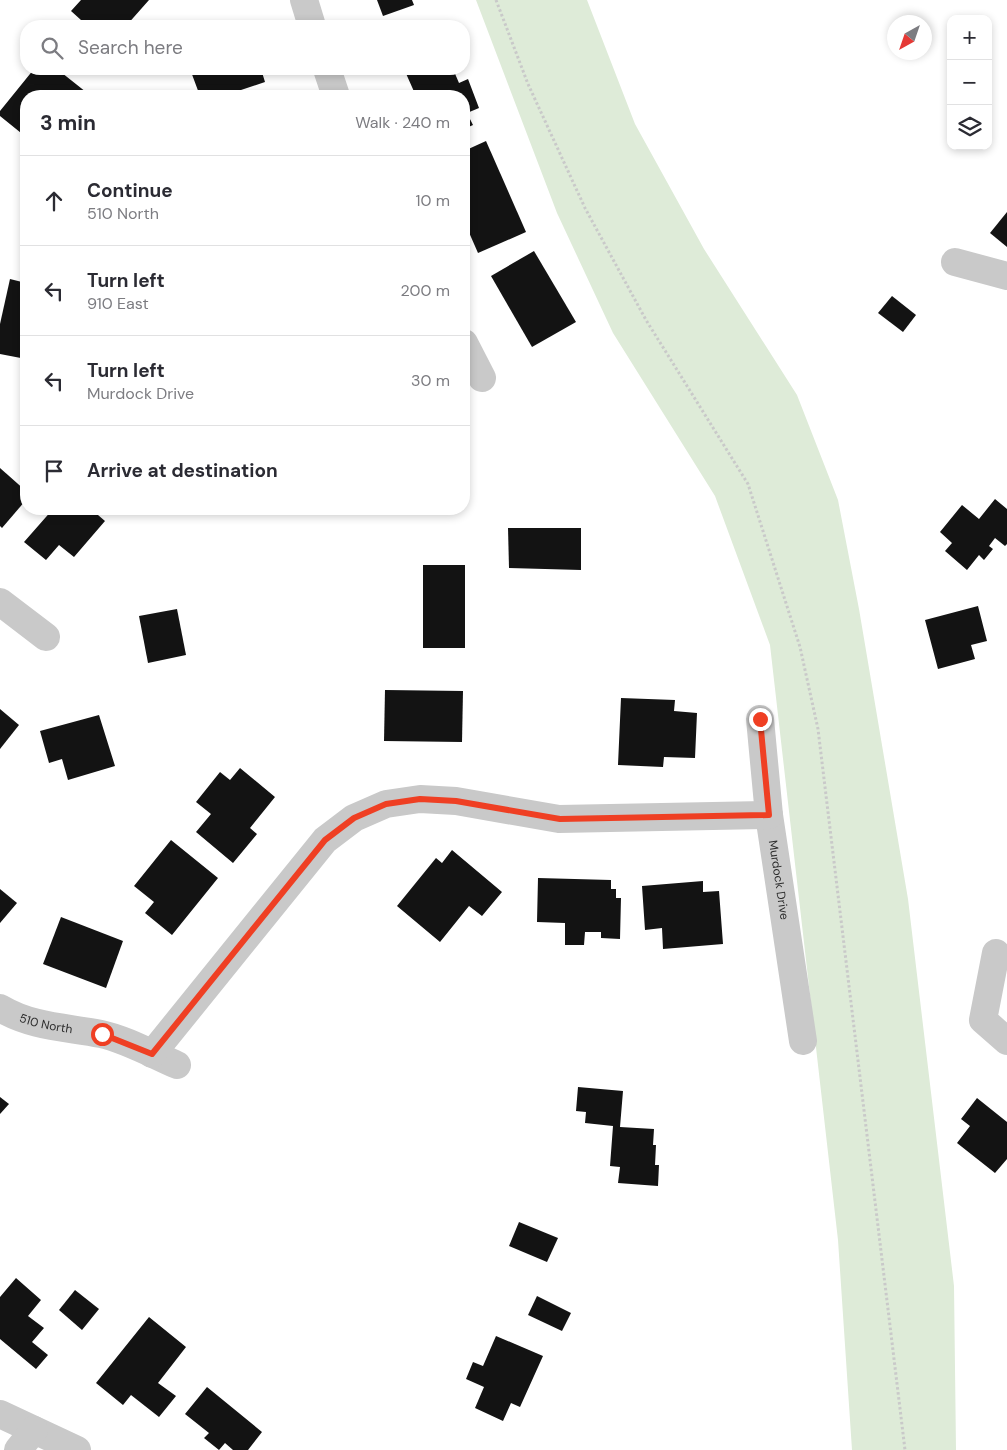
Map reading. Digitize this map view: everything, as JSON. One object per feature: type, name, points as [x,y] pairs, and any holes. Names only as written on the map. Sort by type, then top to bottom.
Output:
[{"type":"street","points":[[304,0],[310,20]]},
{"type":"street","points":[[329,75],[334,90]]},
{"type":"street","points":[[955,262],[1007,276]]},
{"type":"street","points":[[470,355],[482,378]]},
{"type":"street","points":[[0,602],[46,637]]},
{"type":"street","name":"Murdock Drive","points":[[760,719],[769,815],[803,1041]]},
{"type":"street","points":[[152,1054],[325,840],[354,818],[386,804],[420,799],[456,801],[560,819],[769,815]]},
{"type":"street","points":[[996,953],[983,1020],[1007,1041]]},
{"type":"street","name":"510 North","points":[[0,1008],[18,1019],[58,1029],[102,1034],[177,1065]]},
{"type":"street","points":[[0,1414],[26,1440],[77,1450]]},
{"type":"green space","points":[[476,0],[587,0],[635,124],[704,249],[797,395],[838,500],[859,609],[908,899],[954,1286],[956,1450],[852,1450],[838,1240],[770,645],[715,496],[613,333],[557,213]]},
{"type":"building","points":[[81,0],[149,0],[131,20],[81,20],[71,11]]},
{"type":"building","points":[[377,0],[412,0],[414,5],[383,16]]},
{"type":"building","points":[[29,75],[65,75],[83,90],[20,90],[20,132],[0,116],[0,111]]},
{"type":"building","points":[[192,75],[263,75],[265,82],[241,90],[198,90]]},
{"type":"building","points":[[407,75],[456,75],[459,83],[468,79],[479,108],[470,112],[470,90],[413,90]]},
{"type":"building","points":[[486,141],[526,232],[478,253],[470,235],[470,148]]},
{"type":"building","points":[[1007,212],[1007,247],[990,233]]},
{"type":"building","points":[[534,251],[576,322],[532,347],[491,276]]},
{"type":"building","points":[[10,279],[20,282],[20,358],[0,354],[0,324]]},
{"type":"building","points":[[892,296],[916,315],[903,332],[878,313]]},
{"type":"building","points":[[0,468],[20,486],[20,507],[2,528],[0,526]]},
{"type":"building","points":[[995,499],[1007,509],[1007,544],[1005,546],[995,538],[989,546],[993,549],[984,560],[979,555],[967,570],[945,551],[952,543],[940,532],[962,505],[979,519]]},
{"type":"building","points":[[48,515],[98,515],[105,521],[74,557],[59,545],[46,560],[24,542]]},
{"type":"building","points":[[508,528],[581,528],[581,570],[509,568]]},
{"type":"building","points":[[423,565],[465,565],[465,648],[423,648]]},
{"type":"building","points":[[978,606],[987,641],[971,645],[975,659],[938,669],[925,620]]},
{"type":"building","points":[[177,609],[186,655],[148,663],[139,616]]},
{"type":"building","points":[[385,690],[463,691],[462,742],[384,741]]},
{"type":"building","points":[[621,698],[675,700],[674,711],[697,713],[695,758],[664,757],[663,767],[618,765]]},
{"type":"building","points":[[0,709],[19,725],[0,749]]},
{"type":"building","points":[[99,715],[115,766],[68,780],[62,759],[49,763],[40,731]]},
{"type":"building","points":[[240,768],[275,797],[250,828],[257,834],[233,863],[196,832],[211,814],[196,802],[220,772],[230,780]]},
{"type":"building","points":[[171,840],[218,878],[172,935],[145,913],[154,902],[134,886]]},
{"type":"building","points":[[452,850],[502,892],[482,916],[469,906],[440,942],[397,906],[436,858],[442,863]]},
{"type":"building","points":[[538,878],[611,880],[611,889],[616,889],[616,898],[621,898],[620,939],[601,938],[601,932],[585,932],[584,945],[565,945],[565,923],[537,922]]},
{"type":"building","points":[[703,881],[703,892],[719,891],[723,944],[663,949],[662,928],[645,930],[642,886]]},
{"type":"building","points":[[0,889],[17,903],[0,923]]},
{"type":"building","points":[[61,917],[123,941],[106,988],[43,964]]},
{"type":"building","points":[[578,1087],[623,1091],[620,1127],[654,1129],[653,1145],[656,1145],[655,1165],[659,1165],[658,1186],[618,1183],[620,1167],[610,1166],[613,1126],[585,1123],[586,1112],[576,1111]]},
{"type":"building","points":[[0,1097],[9,1104],[0,1114]]},
{"type":"building","points":[[977,1098],[1007,1122],[1007,1159],[995,1173],[957,1143],[970,1126],[961,1119]]},
{"type":"building","points":[[519,1222],[558,1238],[547,1262],[509,1246]]},
{"type":"building","points":[[16,1278],[41,1300],[28,1316],[44,1328],[32,1342],[48,1355],[36,1369],[0,1339],[0,1297]]},
{"type":"building","points":[[75,1290],[99,1309],[82,1330],[59,1310]]},
{"type":"building","points":[[537,1296],[571,1313],[562,1331],[528,1315]]},
{"type":"building","points":[[149,1317],[186,1347],[158,1383],[176,1396],[159,1417],[131,1395],[123,1405],[96,1383]]},
{"type":"building","points":[[496,1336],[543,1356],[520,1407],[511,1403],[503,1421],[475,1408],[484,1387],[466,1379],[473,1362],[483,1366]]},
{"type":"building","points":[[207,1387],[262,1432],[248,1450],[233,1450],[225,1443],[219,1450],[204,1438],[209,1433],[185,1414]]},
{"type":"route","points":[[102,1034],[152,1054],[325,840],[354,818],[386,804],[420,799],[456,801],[560,819],[769,815],[760,719]]}]
